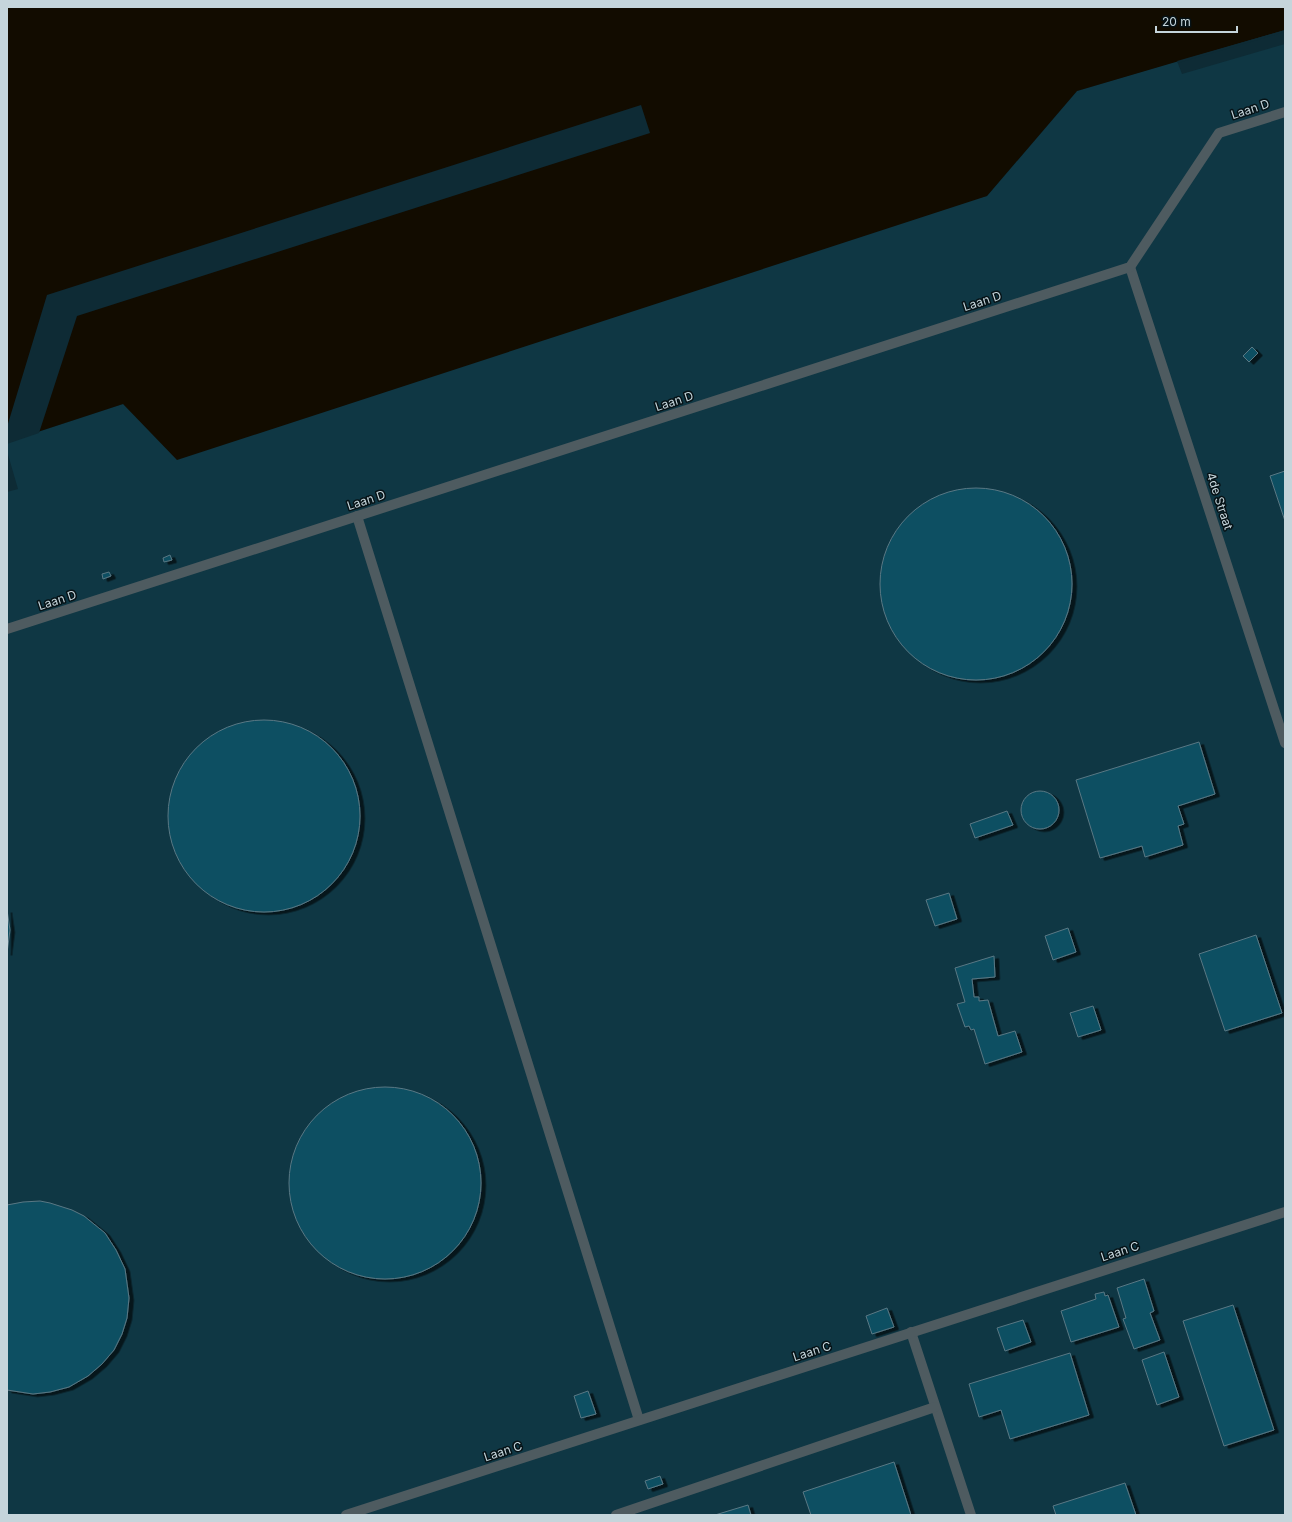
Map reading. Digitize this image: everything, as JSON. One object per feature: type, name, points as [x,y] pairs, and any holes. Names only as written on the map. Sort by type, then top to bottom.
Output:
[{"type":"lane","name":"Laan D","points":[[7,630],[1130,267],[1219,133],[1285,112]]},
{"type":"lane","name":"4de Straat","points":[[1130,267],[1285,743]]},
{"type":"lane","points":[[357,516],[639,1420]]},
{"type":"lane","name":"Laan C","points":[[346,1515],[911,1332],[1284,1215]]},
{"type":"lane","points":[[911,1332],[971,1515]]},
{"type":"lane","points":[[616,1515],[935,1407]]},
{"type":"shaded area","points":[[7,7],[1285,7],[1285,30],[1077,91],[987,196],[177,460],[123,404],[7,442]]},
{"type":"shaded area","points":[[1285,44],[1285,1515],[7,1515],[7,492],[18,489],[7,451],[7,442],[123,404],[987,196],[1077,91],[1177,61],[1182,74]]},
{"type":"pier","points":[[1285,30],[1285,32],[1178,63],[1177,61]]},
{"type":"pier","points":[[641,105],[650,133],[77,316],[39,433],[7,444],[7,427],[47,295]]},
{"type":"building","points":[[1252,347],[1258,353],[1249,362],[1243,356]]},
{"type":"building","points":[[1285,471],[1285,521],[1270,476]]},
{"type":"building","points":[[967,488],[985,488],[1013,495],[1029,504],[1044,516],[1056,531],[1065,547],[1072,575],[1072,593],[1065,621],[1056,637],[1044,652],[1029,664],[1013,673],[985,680],[967,680],[948,676],[931,669],[915,658],[902,645],[891,629],[884,612],[880,593],[880,575],[884,556],[891,539],[902,523],[915,510],[931,499],[948,492]]},
{"type":"building","points":[[170,555],[172,560],[164,562],[163,558]]},
{"type":"building","points":[[109,572],[111,576],[103,579],[102,574]]},
{"type":"building","points":[[255,720],[273,720],[301,727],[317,736],[332,748],[344,763],[353,779],[360,807],[360,825],[353,853],[344,869],[332,884],[317,896],[301,905],[273,912],[255,912],[236,908],[219,901],[203,890],[190,877],[179,861],[172,844],[168,825],[168,807],[172,788],[179,771],[190,755],[203,742],[219,731],[236,724]]},
{"type":"building","points":[[1199,742],[1215,794],[1178,806],[1184,824],[1178,826],[1183,845],[1145,857],[1142,846],[1100,858],[1076,780]]},
{"type":"building","points":[[1036,791],[1044,791],[1051,794],[1056,799],[1059,810],[1056,821],[1051,826],[1044,829],[1036,829],[1029,826],[1024,821],[1021,814],[1021,806],[1024,799],[1029,794]]},
{"type":"building","points":[[1007,811],[1013,825],[975,838],[970,824]]},
{"type":"building","points":[[949,893],[957,919],[935,926],[926,900]]},
{"type":"building","points":[[7,910],[10,930],[7,953]]},
{"type":"building","points":[[1068,928],[1076,952],[1053,960],[1045,936]]},
{"type":"building","points":[[1256,935],[1282,1013],[1225,1031],[1199,954]]},
{"type":"building","points":[[994,956],[995,977],[972,979],[974,997],[979,997],[979,1001],[988,1000],[998,1036],[1015,1031],[1022,1052],[985,1064],[974,1029],[971,1030],[969,1026],[965,1027],[957,1004],[965,1002],[955,968]]},
{"type":"building","points":[[1093,1006],[1101,1030],[1078,1037],[1070,1013]]},
{"type":"building","points":[[376,1087],[394,1087],[422,1094],[438,1103],[453,1115],[465,1130],[474,1146],[481,1174],[481,1192],[474,1220],[465,1236],[453,1251],[438,1263],[422,1272],[394,1279],[376,1279],[357,1275],[340,1268],[324,1257],[311,1244],[300,1228],[293,1211],[289,1192],[289,1174],[293,1155],[300,1138],[311,1122],[324,1109],[340,1098],[357,1091]]},
{"type":"building","points":[[40,1201],[72,1210],[84,1216],[105,1233],[116,1250],[125,1269],[129,1298],[127,1318],[122,1334],[114,1350],[102,1364],[88,1376],[69,1387],[50,1392],[33,1394],[7,1390],[7,1205]]},
{"type":"building","points":[[1144,1279],[1154,1311],[1150,1313],[1160,1340],[1134,1349],[1123,1319],[1126,1318],[1117,1288]]},
{"type":"building","points":[[1104,1292],[1105,1296],[1108,1295],[1119,1327],[1071,1342],[1061,1311],[1096,1299],[1095,1294]]},
{"type":"building","points":[[1233,1305],[1274,1430],[1224,1446],[1183,1321]]},
{"type":"building","points":[[887,1308],[894,1327],[872,1334],[866,1316]]},
{"type":"building","points":[[1023,1320],[1031,1342],[1005,1351],[997,1328]]},
{"type":"building","points":[[1164,1352],[1179,1397],[1157,1405],[1142,1360]]},
{"type":"building","points":[[1070,1353],[1089,1415],[1010,1439],[1001,1410],[979,1417],[969,1384]]},
{"type":"building","points":[[588,1391],[596,1414],[581,1418],[574,1396]]},
{"type":"building","points":[[894,1462],[911,1515],[811,1515],[803,1492]]},
{"type":"building","points":[[660,1476],[663,1484],[648,1489],[645,1481]]},
{"type":"building","points":[[1125,1483],[1136,1515],[1056,1515],[1053,1506]]},
{"type":"building","points":[[748,1505],[751,1515],[715,1515]]}]
